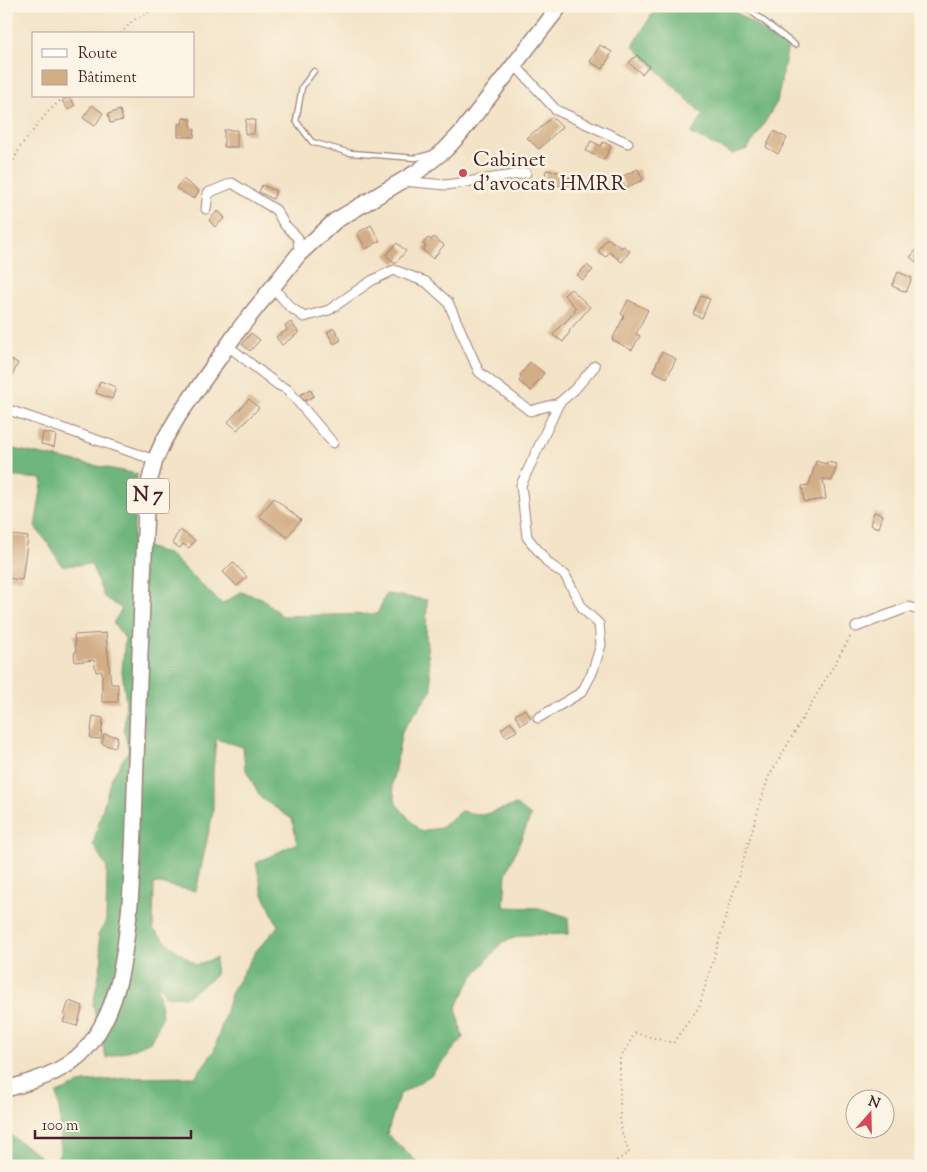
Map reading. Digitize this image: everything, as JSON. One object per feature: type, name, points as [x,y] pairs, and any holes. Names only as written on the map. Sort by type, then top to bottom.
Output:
[{"type":"main road","name":"N 7","points":[[6,1089],[36,1080],[59,1070],[79,1056],[92,1042],[104,1022],[113,1002],[120,978],[125,954],[132,885],[146,508],[150,479],[164,440],[178,415],[240,328],[299,254],[335,221],[417,172],[445,150],[460,134],[560,6]]},
{"type":"street","points":[[515,65],[556,110],[628,144]]},
{"type":"street","points":[[402,181],[446,186],[526,173]]},
{"type":"street","points":[[206,209],[208,193],[232,183],[276,210],[284,224],[298,238],[299,254]]},
{"type":"street","points":[[273,287],[289,306],[304,317],[330,310],[371,281],[394,270],[426,282],[448,302],[479,372],[530,411],[559,403]]},
{"type":"street","points":[[228,346],[278,386],[287,388],[333,443]]},
{"type":"street","points":[[538,718],[582,692],[592,674],[601,645],[599,624],[583,609],[565,575],[549,564],[527,537],[521,485],[559,403],[574,390],[595,366]]},
{"type":"street","points":[[6,409],[156,460]]},
{"type":"street","points":[[856,628],[909,607],[921,611]]},
{"type":"lane","points":[[744,6],[795,45]]},
{"type":"lane","points":[[314,71],[302,87],[296,121],[312,142],[350,153],[416,158],[445,150]]},
{"type":"path","points":[[123,32],[132,21],[160,6]]},
{"type":"path","points":[[6,179],[20,147],[47,112],[63,98]]},
{"type":"path","points":[[608,1166],[630,1152],[620,1127],[620,1059],[635,1033],[673,1043],[699,1008],[768,778],[856,628]]},
{"type":"green space","points":[[657,6],[726,6],[788,46],[777,102],[747,149],[733,154],[691,134],[703,115],[633,46]]},
{"type":"green space","points":[[13,449],[137,474],[133,542],[170,555],[222,604],[241,592],[262,598],[282,616],[377,614],[386,594],[427,600],[426,637],[432,690],[402,731],[392,784],[396,804],[420,831],[440,828],[461,811],[482,815],[516,805],[531,816],[506,874],[504,907],[539,908],[568,917],[569,934],[524,935],[502,942],[472,978],[456,1007],[463,1038],[431,1075],[399,1095],[387,1134],[421,1166],[53,1166],[60,1153],[60,1116],[57,1093],[84,1082],[130,1078],[195,1077],[214,1051],[232,991],[256,951],[278,926],[263,894],[256,863],[297,843],[292,819],[261,798],[245,768],[243,747],[216,739],[213,771],[213,812],[196,891],[154,883],[153,929],[172,947],[196,965],[216,958],[215,976],[186,997],[166,996],[157,982],[162,1017],[151,1041],[106,1058],[93,1005],[102,959],[98,935],[106,921],[107,868],[93,844],[111,779],[129,750],[124,731],[126,702],[122,671],[125,638],[113,623],[122,609],[104,597],[91,564],[62,566],[48,543],[35,527],[43,479],[6,476],[6,452]]},
{"type":"green space","points":[[10,1135],[40,1156],[43,1166],[6,1166],[6,1137]]},
{"type":"building","points":[[600,45],[612,52],[603,69],[590,62]]},
{"type":"building","points":[[637,55],[649,66],[642,74],[629,63]]},
{"type":"building","points":[[70,98],[75,105],[68,110],[62,101]]},
{"type":"building","points":[[92,105],[103,113],[95,126],[83,118]]},
{"type":"building","points":[[120,110],[123,120],[110,123],[108,114]]},
{"type":"building","points":[[552,117],[562,127],[539,149],[527,138]]},
{"type":"building","points":[[183,118],[191,119],[191,129],[195,129],[194,137],[178,137],[178,124],[182,124]]},
{"type":"building","points":[[246,119],[255,120],[254,134],[245,134]]},
{"type":"building","points":[[224,130],[237,130],[237,147],[224,147]]},
{"type":"building","points":[[774,131],[787,138],[778,154],[766,147]]},
{"type":"building","points":[[591,141],[601,146],[603,142],[611,146],[604,160],[586,151]]},
{"type":"building","points":[[518,155],[524,162],[518,168],[514,168],[509,164]]},
{"type":"building","points":[[638,169],[643,180],[625,188],[621,177]]},
{"type":"building","points":[[546,170],[570,174],[567,187],[544,183]]},
{"type":"building","points":[[183,179],[199,191],[194,199],[176,188]]},
{"type":"building","points":[[262,185],[276,191],[273,199],[259,192]]},
{"type":"building","points":[[218,211],[225,218],[215,227],[209,220]]},
{"type":"building","points":[[371,225],[380,241],[366,249],[357,233]]},
{"type":"building","points":[[434,237],[444,245],[433,259],[423,250],[426,246],[423,244],[428,238],[431,240]]},
{"type":"building","points":[[607,238],[630,251],[622,262],[609,252],[606,257],[598,252]]},
{"type":"building","points":[[397,243],[406,251],[395,264],[386,255]]},
{"type":"building","points":[[921,245],[921,266],[910,257]]},
{"type":"building","points":[[587,265],[593,270],[583,280],[577,275]]},
{"type":"building","points":[[898,272],[912,278],[906,292],[892,286]]},
{"type":"building","points":[[571,289],[590,307],[569,331],[563,342],[553,335],[575,311],[576,308],[564,295]]},
{"type":"building","points":[[701,296],[710,299],[702,318],[693,314]]},
{"type":"building","points":[[628,300],[648,310],[636,334],[640,336],[632,350],[612,340],[624,316],[621,314]]},
{"type":"building","points":[[291,322],[299,333],[282,345],[276,337],[287,330],[285,326]]},
{"type":"building","points":[[334,328],[341,340],[334,344],[327,332]]},
{"type":"building","points":[[251,333],[260,340],[250,351],[242,344]]},
{"type":"building","points":[[662,352],[676,359],[667,378],[653,371]]},
{"type":"building","points":[[6,357],[18,363],[6,389]]},
{"type":"building","points":[[530,362],[544,373],[531,391],[519,381],[522,377],[520,375]]},
{"type":"building","points":[[100,381],[116,387],[112,399],[96,393]]},
{"type":"building","points":[[310,389],[314,396],[305,401],[300,395]]},
{"type":"building","points":[[249,399],[259,408],[237,430],[228,422]]},
{"type":"building","points":[[43,432],[56,435],[54,447],[41,444]]},
{"type":"building","points":[[816,461],[826,464],[827,462],[837,464],[832,481],[823,479],[826,499],[804,502],[802,486],[809,485]]},
{"type":"building","points":[[274,498],[301,520],[287,537],[259,516]]},
{"type":"building","points":[[874,512],[883,515],[879,528],[870,525]]},
{"type":"building","points":[[180,530],[195,540],[189,548],[183,544],[180,548],[172,543]]},
{"type":"building","points":[[6,534],[28,537],[22,580],[6,578]]},
{"type":"building","points":[[233,562],[247,577],[237,586],[223,572]]},
{"type":"building","points":[[106,633],[111,684],[118,684],[118,702],[102,702],[102,671],[96,672],[94,660],[75,662],[74,635]]},
{"type":"building","points":[[525,709],[531,718],[521,725],[515,715]]},
{"type":"building","points":[[93,716],[103,718],[101,739],[90,738]]},
{"type":"building","points":[[511,722],[517,731],[506,737],[501,729]]},
{"type":"building","points":[[104,734],[118,737],[115,748],[102,744]]},
{"type":"building","points":[[69,1001],[83,1006],[77,1026],[63,1022]]},
{"type":"place","name":"Cabinet d'avocats HMRR","points":[[463,173]]}]
